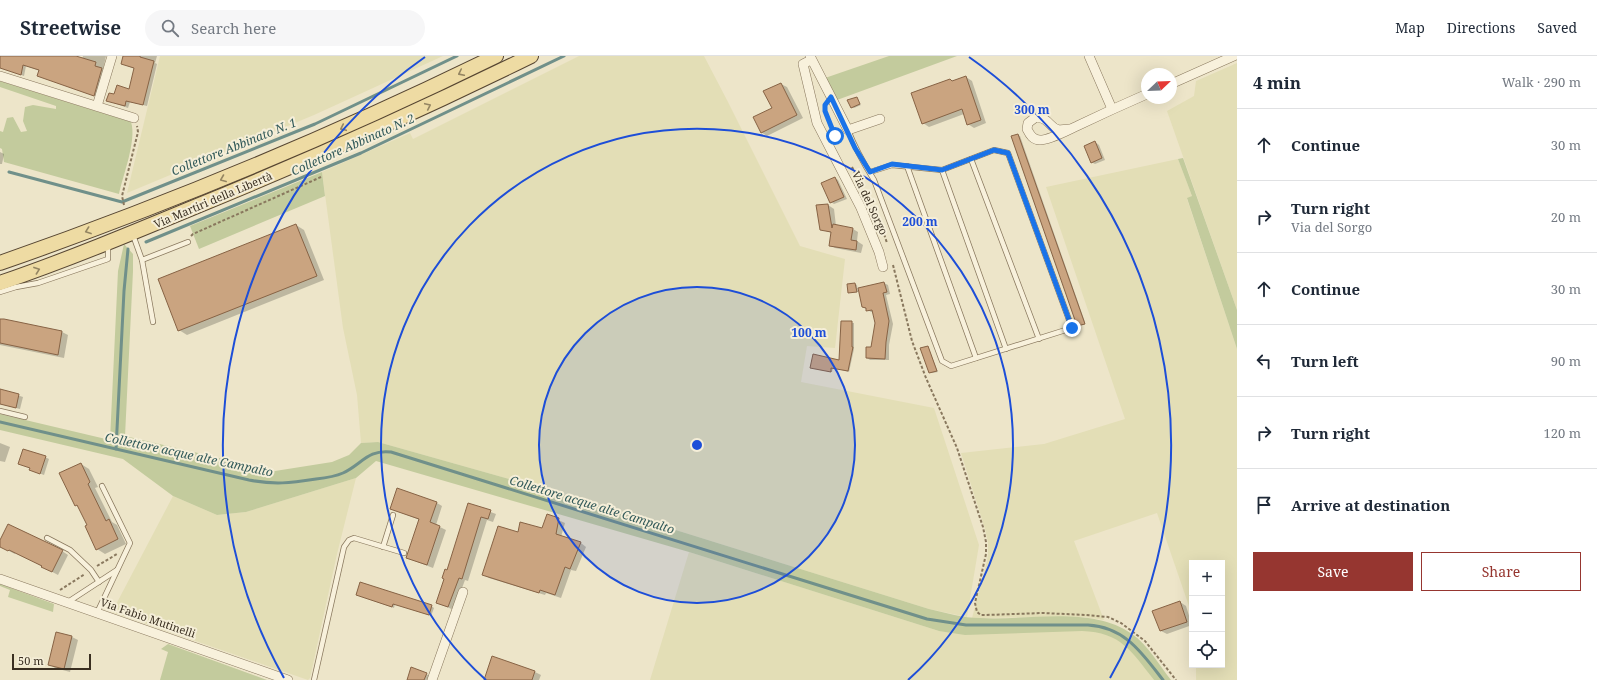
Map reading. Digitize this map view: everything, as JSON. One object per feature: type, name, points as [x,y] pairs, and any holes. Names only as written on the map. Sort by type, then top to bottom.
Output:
[{"type":"main road","name":"Via Martiri della Libertà","points":[[0,263],[137,213],[224,179],[333,133],[496,56]]},
{"type":"main road","name":"Via Martiri della Libertà","points":[[10,283],[339,147],[442,100],[531,56]]},
{"type":"street","points":[[97,106],[112,56]]},
{"type":"street","points":[[1089,56],[1112,109]]},
{"type":"street","points":[[1177,81],[1234,56]]},
{"type":"street","name":"Via del Sorgo","points":[[848,130],[808,58],[803,64],[817,123],[861,208],[879,252],[883,267]]},
{"type":"street","points":[[0,76],[134,118]]},
{"type":"street","points":[[1069,129],[1141,97]]},
{"type":"street","points":[[848,130],[880,119]]},
{"type":"street","name":"Via Fabio Mutinelli","points":[[0,579],[288,680]]},
{"type":"street","points":[[432,680],[463,592]]},
{"type":"lane","points":[[848,130],[855,148],[874,180],[942,361],[951,366],[1072,328],[1008,153],[994,150],[942,170],[892,164],[870,172]]},
{"type":"lane","points":[[972,159],[1039,339]]},
{"type":"lane","points":[[907,166],[976,358]]},
{"type":"lane","points":[[942,170],[1006,349]]},
{"type":"lane","points":[[132,233],[142,260],[153,322]]},
{"type":"lane","points":[[142,260],[188,242]]},
{"type":"lane","points":[[0,292],[10,283]]},
{"type":"lane","points":[[0,411],[25,417]]},
{"type":"lane","points":[[97,613],[130,543],[102,486]]},
{"type":"lane","points":[[383,547],[394,516]]},
{"type":"lane","points":[[47,538],[70,550],[91,570],[99,582]]},
{"type":"lane","points":[[314,680],[344,547],[349,540],[354,538],[404,553]]},
{"type":"lane","points":[[67,602],[117,570]]},
{"type":"path","points":[[831,97],[825,105],[825,111],[835,136]]},
{"type":"path","points":[[125,206],[122,196],[138,132],[137,122],[134,118]]},
{"type":"path","points":[[850,164],[877,218],[887,245]]},
{"type":"path","points":[[188,242],[193,234],[321,177]]},
{"type":"path","points":[[893,264],[912,341],[926,378],[957,448],[983,527],[986,542],[986,554],[976,603],[977,612],[986,616],[1043,613],[1086,615],[1108,618],[1121,622],[1145,641],[1176,680]]},
{"type":"shaded area","points":[[160,56],[443,56],[314,115],[127,193]]},
{"type":"shaded area","points":[[579,56],[704,56],[800,246],[845,259],[835,348],[807,346],[801,382],[934,408],[979,545],[967,617],[929,609],[541,488],[378,442],[361,443],[357,395],[343,328],[322,172],[410,133],[413,139]]},
{"type":"shaded area","points":[[1237,63],[1237,310],[1167,111],[1194,96],[1196,81]]},
{"type":"shaded area","points":[[1178,159],[1192,196],[1187,199],[1237,349],[1237,680],[1196,680],[1196,668],[1225,668],[1225,560],[1189,560],[1189,606],[1157,513],[1074,541],[1104,620],[1084,617],[972,618],[986,565],[988,543],[961,453],[1044,444],[1125,419],[1046,187]]},
{"type":"shaded area","points":[[356,478],[337,554],[310,678],[308,680],[112,612],[173,496],[217,515],[246,512]]},
{"type":"shaded area","points":[[689,552],[939,631],[1097,631],[1109,635],[1121,642],[1133,653],[1154,680],[650,680]]},
{"type":"green space","points":[[889,56],[957,56],[837,100],[825,78]]},
{"type":"green space","points":[[0,81],[131,122],[131,148],[119,194],[4,162],[2,149],[0,148],[0,131],[3,132],[7,118],[13,117],[21,132],[27,131],[23,121],[25,107],[33,105],[56,109],[56,106],[0,87]]},
{"type":"green space","points":[[1183,158],[1237,310],[1237,349],[1187,198],[1192,196],[1178,159]]},
{"type":"green space","points":[[322,172],[325,196],[199,249],[190,226]]},
{"type":"green space","points":[[124,244],[133,254],[125,436],[275,471],[332,462],[349,455],[361,443],[378,442],[541,488],[929,609],[974,618],[1059,616],[1098,620],[1116,625],[1132,634],[1148,649],[1171,680],[1154,680],[1132,652],[1124,645],[1107,635],[1082,631],[965,635],[939,631],[689,552],[376,461],[356,478],[246,512],[217,515],[173,496],[123,459],[0,430],[0,414],[110,440],[118,271]]},
{"type":"green space","points":[[0,584],[54,604],[53,612],[8,597],[10,590],[0,586]]},
{"type":"green space","points":[[168,644],[267,680],[160,680],[168,652],[161,649]]},
{"type":"building","points":[[0,56],[76,56],[96,62],[95,66],[102,68],[94,96],[37,76],[39,70],[23,65],[21,75],[0,68]]},
{"type":"building","points":[[123,56],[140,56],[154,61],[143,105],[126,101],[125,106],[106,101],[109,93],[114,94],[117,85],[129,89],[134,68],[121,64]]},
{"type":"building","points":[[966,76],[981,120],[967,125],[962,109],[922,124],[911,93],[950,79],[952,81]]},
{"type":"building","points":[[781,83],[797,115],[761,133],[753,117],[772,108],[763,91]]},
{"type":"building","points":[[857,97],[860,104],[851,108],[847,100]]},
{"type":"building","points":[[1018,134],[1085,324],[1077,326],[1011,136]]},
{"type":"building","points":[[1095,141],[1102,158],[1091,163],[1084,146]]},
{"type":"building","points":[[835,177],[844,197],[830,203],[821,183]]},
{"type":"building","points":[[828,204],[832,228],[833,224],[853,228],[851,240],[857,241],[856,250],[829,246],[831,232],[820,230],[816,205]]},
{"type":"building","points":[[296,224],[317,276],[178,331],[158,279]]},
{"type":"building","points":[[884,282],[887,292],[883,293],[889,321],[885,359],[866,358],[866,347],[871,347],[875,323],[872,310],[866,311],[866,308],[862,307],[858,288]]},
{"type":"building","points":[[855,283],[857,292],[848,293],[847,284]]},
{"type":"building","points":[[0,319],[62,331],[58,355],[0,343]]},
{"type":"building","points":[[841,321],[852,321],[853,347],[848,371],[831,368],[831,372],[810,368],[813,354],[839,360]]},
{"type":"building","points":[[928,346],[937,371],[929,373],[920,348]]},
{"type":"building","points":[[0,389],[19,394],[16,408],[0,404]]},
{"type":"building","points":[[23,449],[46,456],[40,474],[29,470],[30,468],[18,464]]},
{"type":"building","points":[[81,463],[90,482],[88,484],[106,521],[109,519],[118,539],[96,550],[85,526],[87,525],[77,505],[75,506],[59,473]]},
{"type":"building","points":[[397,488],[437,502],[430,522],[440,526],[427,565],[406,558],[419,519],[390,509]]},
{"type":"building","points":[[468,503],[491,510],[488,519],[481,517],[462,579],[459,578],[448,607],[436,603],[444,579],[442,578],[445,569],[447,570]]},
{"type":"building","points":[[547,514],[559,518],[556,534],[581,542],[570,569],[565,567],[555,595],[540,590],[539,593],[482,575],[498,526],[518,532],[520,522],[542,528]]},
{"type":"building","points":[[8,524],[63,550],[52,572],[0,547],[0,540]]},
{"type":"building","points":[[360,582],[432,605],[429,615],[393,604],[392,607],[356,595]]},
{"type":"building","points":[[1180,601],[1187,622],[1160,631],[1152,611]]},
{"type":"building","points":[[56,632],[72,636],[64,669],[48,665]]},
{"type":"building","points":[[492,656],[535,671],[532,680],[484,680]]},
{"type":"building","points":[[411,667],[427,673],[424,680],[407,680]]},
{"type":"waterway","name":"Collettore Abbinato N. 1","points":[[9,172],[122,202],[315,124],[457,56]]},
{"type":"waterway","name":"Collettore Abbinato N. 2","points":[[146,242],[361,153],[564,56]]},
{"type":"waterway","name":"Collettore Abbinato N. 2","points":[[116,449],[124,291],[128,249]]},
{"type":"waterway","name":"Collettore acque alte Campalto","points":[[0,422],[267,483],[290,482],[333,476],[349,470],[370,455],[391,452],[927,619],[966,625],[1088,625],[1101,627],[1122,636],[1132,643],[1148,660],[1163,680]]},
{"type":"route","points":[[835,136],[825,111],[825,105],[831,97],[848,130],[855,148],[870,172],[892,164],[942,170],[994,150],[1008,153],[1072,328]]}]
